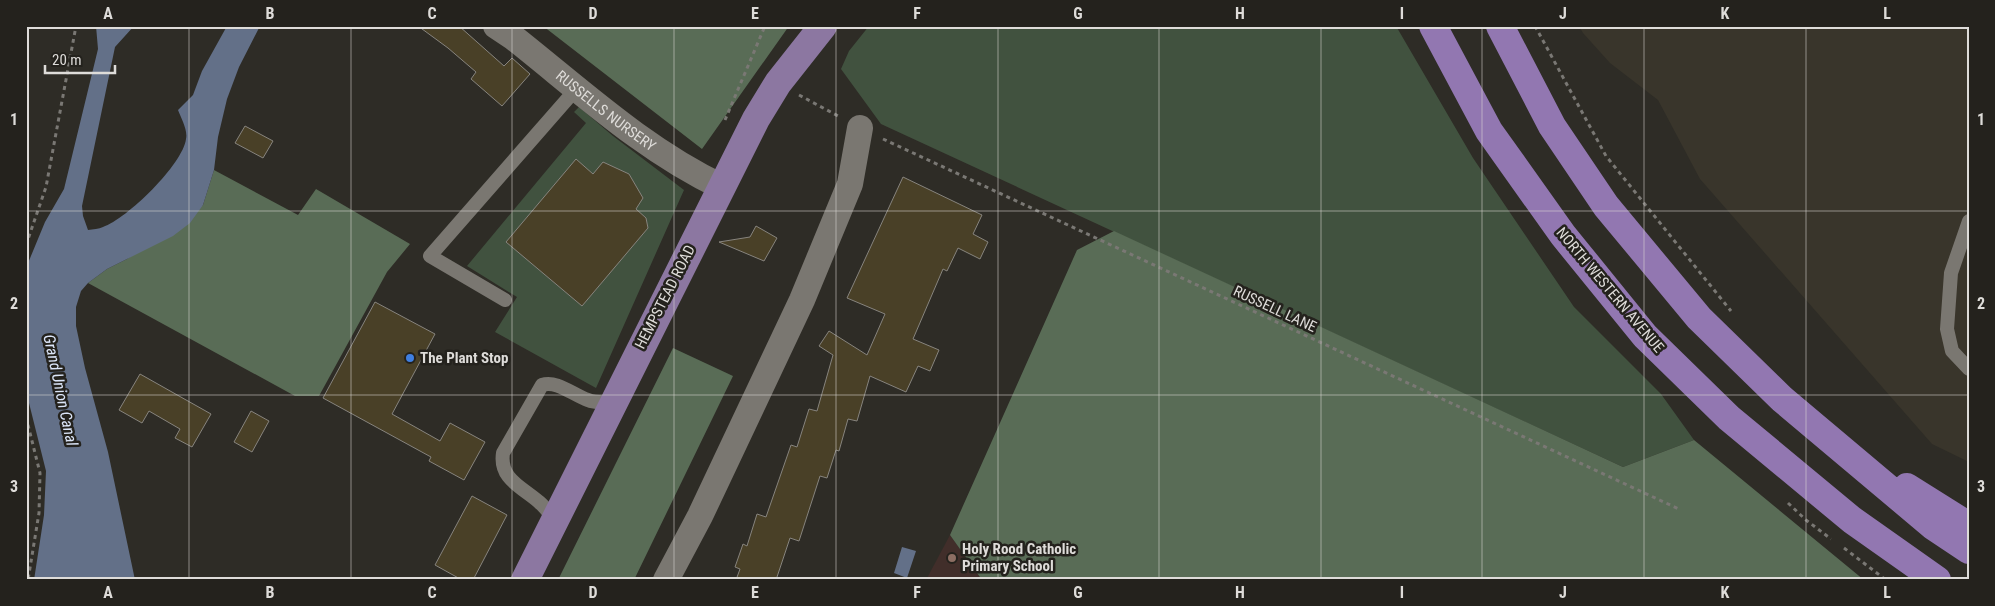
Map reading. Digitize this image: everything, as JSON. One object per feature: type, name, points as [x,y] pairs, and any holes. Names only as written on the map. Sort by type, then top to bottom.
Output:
[{"type":"highway","name":"NORTH WESTERN AVENUE","points":[[1433,26],[1489,131],[1563,235],[1645,336],[1737,424],[1852,520],[1937,580]]},
{"type":"highway","points":[[1500,26],[1552,126],[1606,206],[1698,318],[1782,398],[1933,526],[1969,550]]},
{"type":"highway","points":[[1843,450],[1945,509],[1969,526]]},
{"type":"main road","name":"HEMPSTEAD ROAD","points":[[525,580],[612,403],[756,119],[773,90],[823,26]]},
{"type":"street","name":"RUSSELLS NURSERY","points":[[496,26],[514,38],[636,137],[700,177],[722,187]]},
{"type":"street","points":[[666,580],[700,516],[802,300],[850,184],[860,128]]},
{"type":"lane","points":[[505,300],[430,256],[577,88]]},
{"type":"lane","points":[[1969,221],[1951,273],[1947,329],[1952,351],[1969,370]]},
{"type":"lane","points":[[555,520],[541,503],[510,479],[502,464],[503,453],[542,385],[548,383],[560,386],[590,401],[612,403]]},
{"type":"path","points":[[26,245],[46,187],[76,26]]},
{"type":"path","points":[[722,126],[765,26]]},
{"type":"path","points":[[1535,26],[1606,156],[1733,314]]},
{"type":"path","name":"RUSSELL LANE","points":[[798,95],[860,128],[1681,510]]},
{"type":"path","points":[[26,417],[40,473],[39,513],[28,580]]},
{"type":"shaded area","points":[[1579,26],[1969,26],[1969,462],[1932,444],[1700,179],[1658,100],[1610,63]]},
{"type":"shaded area","name":"Holy Rood Catholic Primary School","points":[[950,535],[982,580],[926,580]]},
{"type":"green space","points":[[543,26],[789,26],[702,149]]},
{"type":"green space","points":[[869,26],[1396,26],[1473,158],[1574,307],[1661,394],[1694,440],[1623,467],[881,124],[841,69],[849,51]]},
{"type":"green space","points":[[579,107],[613,136],[684,190],[596,388],[495,332],[517,297],[467,266],[586,123],[574,112]]},
{"type":"green space","points":[[214,170],[298,215],[316,189],[410,244],[387,272],[319,396],[295,396],[88,283],[107,269],[127,259],[203,205]]},
{"type":"green space","points":[[1114,231],[1623,467],[1694,440],[1864,580],[982,580],[950,535],[1077,250]]},
{"type":"green space","points":[[673,348],[733,376],[634,580],[558,580]]},
{"type":"water","name":"Grand Union Canal","points":[[96,26],[134,26],[115,47],[82,206],[88,230],[103,227],[126,213],[165,176],[175,162],[183,150],[186,139],[185,128],[178,110],[193,95],[202,71],[227,26],[260,26],[239,67],[227,99],[218,137],[214,170],[203,205],[190,223],[173,236],[107,269],[88,283],[81,291],[76,307],[76,326],[85,368],[108,452],[135,580],[34,580],[44,515],[46,471],[26,391],[26,268],[45,222],[64,189],[98,49]]},
{"type":"water","points":[[902,547],[916,551],[907,578],[894,573]]},
{"type":"building","points":[[418,26],[459,26],[504,66],[512,58],[530,74],[502,106],[471,79],[476,72]]},
{"type":"building","points":[[245,126],[273,141],[263,158],[235,143]]},
{"type":"building","points":[[576,159],[593,174],[603,162],[629,174],[643,198],[636,209],[646,218],[648,228],[582,306],[506,242]]},
{"type":"building","points":[[903,177],[982,215],[973,234],[988,242],[980,259],[958,248],[947,271],[943,269],[913,339],[939,350],[930,371],[918,366],[906,392],[870,376],[857,421],[848,419],[839,451],[836,450],[827,478],[820,476],[799,541],[790,538],[776,580],[736,580],[740,569],[735,567],[743,544],[747,546],[757,514],[766,517],[791,445],[797,447],[809,409],[817,411],[833,355],[819,346],[829,331],[867,355],[885,314],[847,298]]},
{"type":"building","points":[[756,226],[777,238],[764,261],[719,242],[750,237]]},
{"type":"building","points":[[375,302],[435,334],[392,414],[440,441],[450,423],[485,442],[464,480],[429,461],[431,457],[323,398]]},
{"type":"building","points":[[140,374],[211,414],[192,447],[175,438],[180,429],[149,411],[142,423],[119,410]]},
{"type":"building","points":[[251,411],[269,421],[252,452],[234,442]]},
{"type":"building","points":[[472,496],[507,515],[473,580],[462,580],[435,565]]},
{"type":"place","name":"The Plant Stop","points":[[410,358]]},
{"type":"place","name":"Holy Rood Catholic Primary School","points":[[952,558]]}]
